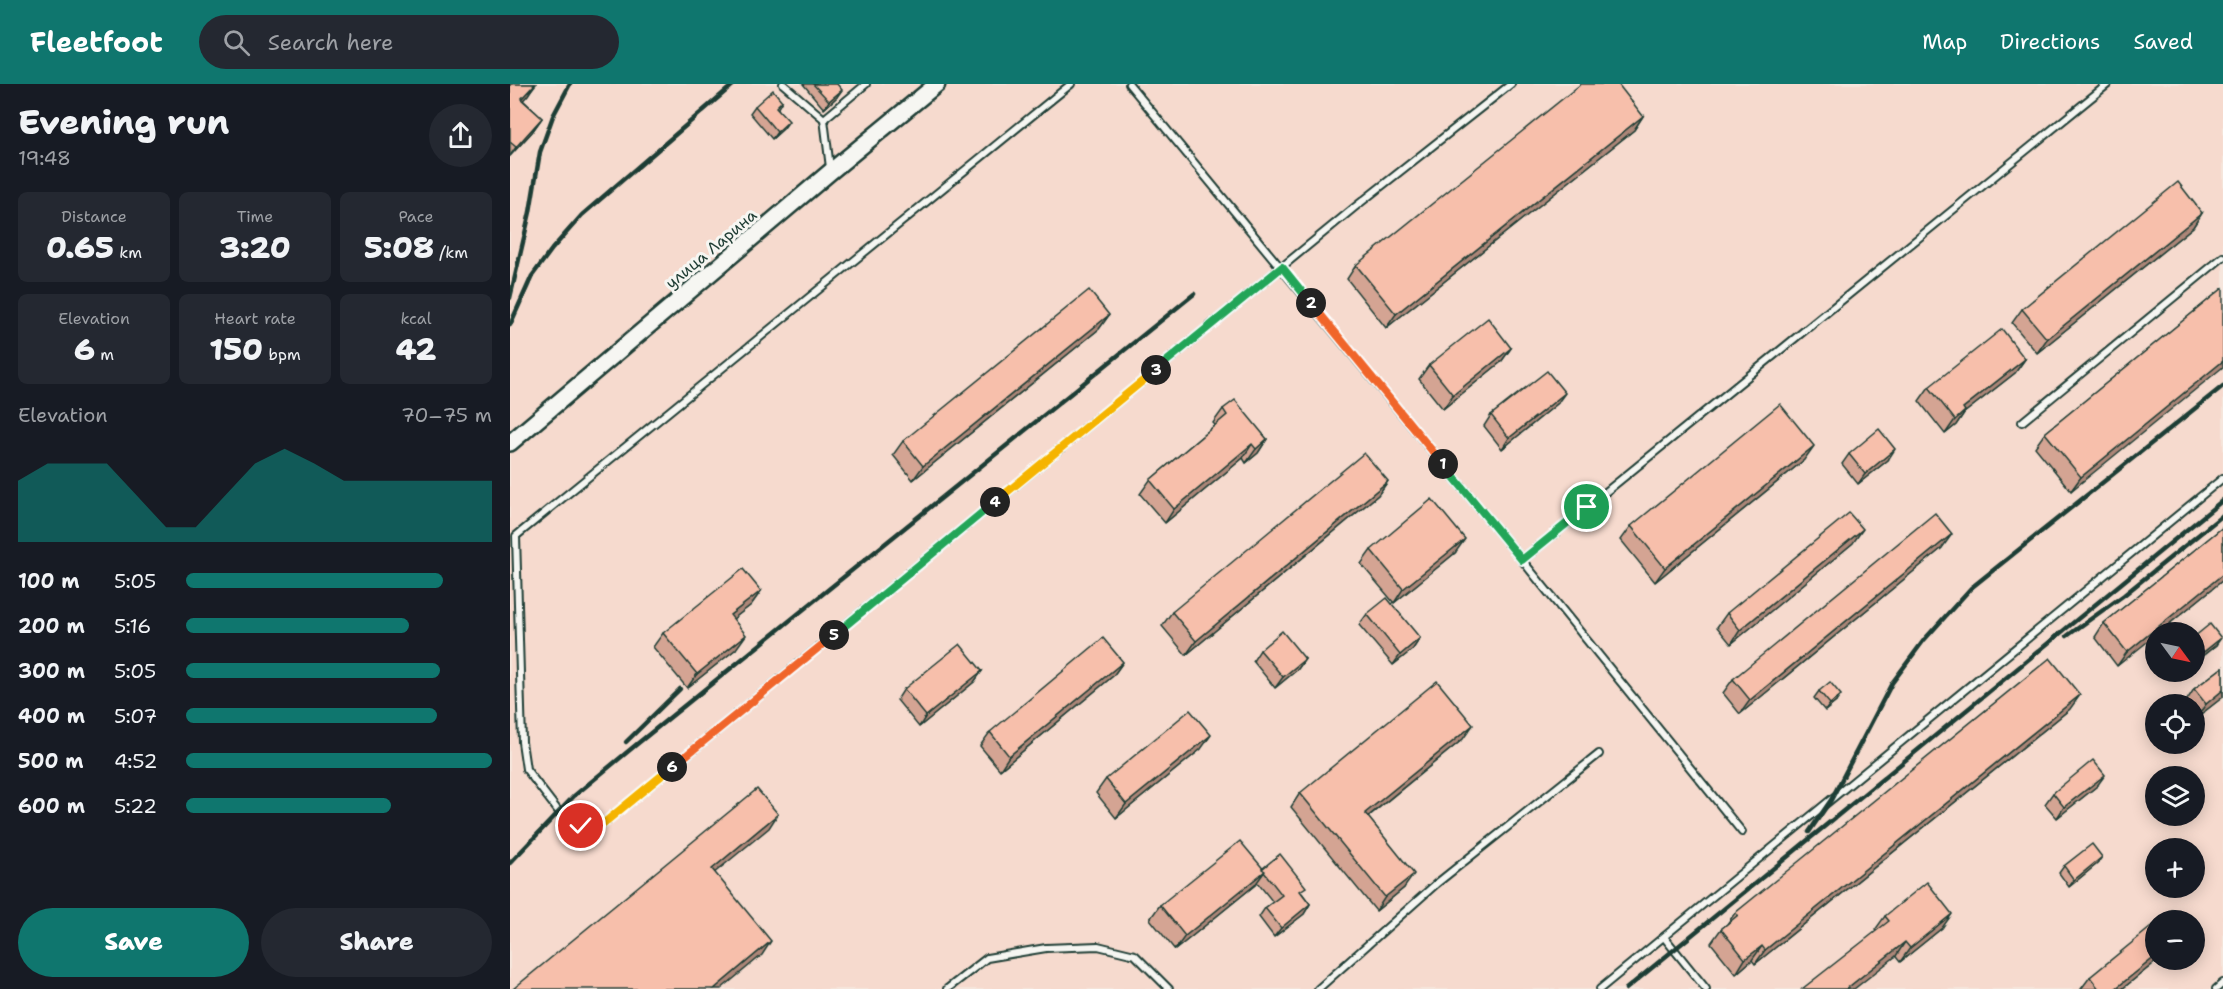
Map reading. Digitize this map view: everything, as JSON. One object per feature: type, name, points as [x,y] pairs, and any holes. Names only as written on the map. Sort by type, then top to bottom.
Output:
[{"type":"street","name":"улица Ларина","points":[[510,443],[934,85]]},
{"type":"lane","points":[[783,84],[824,119],[830,171]]},
{"type":"lane","points":[[824,119],[866,84]]},
{"type":"lane","points":[[1071,84],[516,536],[522,742],[526,769],[558,812],[581,826],[604,823],[1282,267],[1511,84]]},
{"type":"lane","points":[[1130,84],[1522,560],[1742,832]]},
{"type":"lane","points":[[1522,560],[2109,84]]},
{"type":"lane","points":[[2022,422],[2223,258]]},
{"type":"lane","points":[[1600,989],[2223,478]]},
{"type":"lane","points":[[1318,989],[1436,884],[1599,754]]},
{"type":"lane","points":[[1664,937],[1706,989]]},
{"type":"lane","points":[[947,989],[987,958],[1046,948],[1098,946],[1135,955],[1169,989]]},
{"type":"lane","points":[[2216,989],[2223,983]]},
{"type":"shaded area","points":[[510,84],[2223,84],[2223,989],[510,989]]},
{"type":"building","points":[[510,84],[535,84],[521,99],[542,118],[516,147],[510,142]]},
{"type":"building","points":[[813,84],[837,84],[842,90],[829,101]]},
{"type":"building","points":[[1581,84],[1618,84],[1643,116],[1396,314],[1356,265]]},
{"type":"building","points":[[773,90],[782,101],[776,107],[789,121],[777,132],[755,106]]},
{"type":"building","points":[[2178,182],[2202,213],[2047,339],[2022,309]]},
{"type":"building","points":[[2223,288],[2223,361],[2081,477],[2045,433]]},
{"type":"building","points":[[1089,290],[1109,315],[923,466],[903,441]]},
{"type":"building","points":[[1488,318],[1511,348],[1453,395],[1429,365]]},
{"type":"building","points":[[2002,329],[2025,359],[1963,408],[1965,411],[1955,420],[1929,387]]},
{"type":"building","points":[[1547,371],[1565,393],[1509,438],[1491,415]]},
{"type":"building","points":[[1235,400],[1267,439],[1256,449],[1252,444],[1174,509],[1150,480],[1227,415],[1223,409]]},
{"type":"building","points":[[1780,404],[1814,446],[1665,568],[1631,526]]},
{"type":"building","points":[[1879,429],[1895,449],[1865,474],[1849,454]]},
{"type":"building","points":[[1364,453],[1388,481],[1196,641],[1172,612]]},
{"type":"building","points":[[1432,499],[1465,539],[1403,589],[1371,550]]},
{"type":"building","points":[[1849,513],[1863,529],[1740,630],[1727,613]]},
{"type":"building","points":[[1935,513],[1952,534],[1750,700],[1733,679]]},
{"type":"building","points":[[2223,527],[2223,574],[2164,622],[2145,622],[2145,637],[2127,652],[2104,623]]},
{"type":"building","points":[[743,569],[761,591],[730,615],[746,635],[697,674],[663,633]]},
{"type":"building","points":[[1387,598],[1420,638],[1400,655],[1367,614]]},
{"type":"building","points":[[2210,624],[2221,638],[2205,651],[2205,628]]},
{"type":"building","points":[[1282,631],[1305,659],[1283,677],[1260,650]]},
{"type":"building","points":[[1103,638],[1123,662],[1009,756],[990,732]]},
{"type":"building","points":[[960,644],[982,671],[926,716],[904,689]]},
{"type":"building","points":[[2050,658],[2080,695],[1765,950],[1762,946],[1745,959],[1721,929],[1738,915],[1735,913]]},
{"type":"building","points":[[2223,667],[2223,690],[2206,704],[2205,694],[2198,694],[2194,689]]},
{"type":"building","points":[[1437,681],[1473,725],[1365,813],[1414,874],[1385,897],[1300,793]]},
{"type":"building","points":[[1830,682],[1841,695],[1830,704],[1819,691]]},
{"type":"building","points":[[1190,710],[1211,735],[1126,804],[1106,779]]},
{"type":"building","points":[[2093,760],[2105,775],[2064,807],[2053,793]]},
{"type":"building","points":[[757,789],[778,814],[712,869],[771,941],[714,989],[513,989]]},
{"type":"building","points":[[1240,841],[1265,871],[1185,936],[1160,905]]},
{"type":"building","points":[[2092,844],[2102,857],[2074,880],[2064,866]]},
{"type":"building","points":[[1280,854],[1306,887],[1300,891],[1310,904],[1281,928],[1265,908],[1282,895],[1262,869]]},
{"type":"building","points":[[1927,882],[1952,914],[1910,948],[1905,942],[1846,989],[1802,989],[1889,921],[1885,916]]},
{"type":"building","points":[[2145,932],[2145,965],[2115,989],[2099,989],[2090,977]]},
{"type":"railway","points":[[510,298],[530,212],[540,152],[553,116],[570,84]]},
{"type":"railway","points":[[510,325],[532,276],[582,215],[734,84]]},
{"type":"railway","points":[[510,863],[574,796],[1194,294]]},
{"type":"railway","points":[[1809,832],[1831,800],[1892,683],[1924,640],[1971,588],[2223,386]]},
{"type":"railway","points":[[1626,989],[2223,500]]},
{"type":"railway","points":[[2067,636],[2124,595],[2223,515]]},
{"type":"railway","points":[[626,742],[680,689]]},
{"type":"route","points":[[581,826],[604,823],[1282,267],[1522,560],[1587,507]]}]
